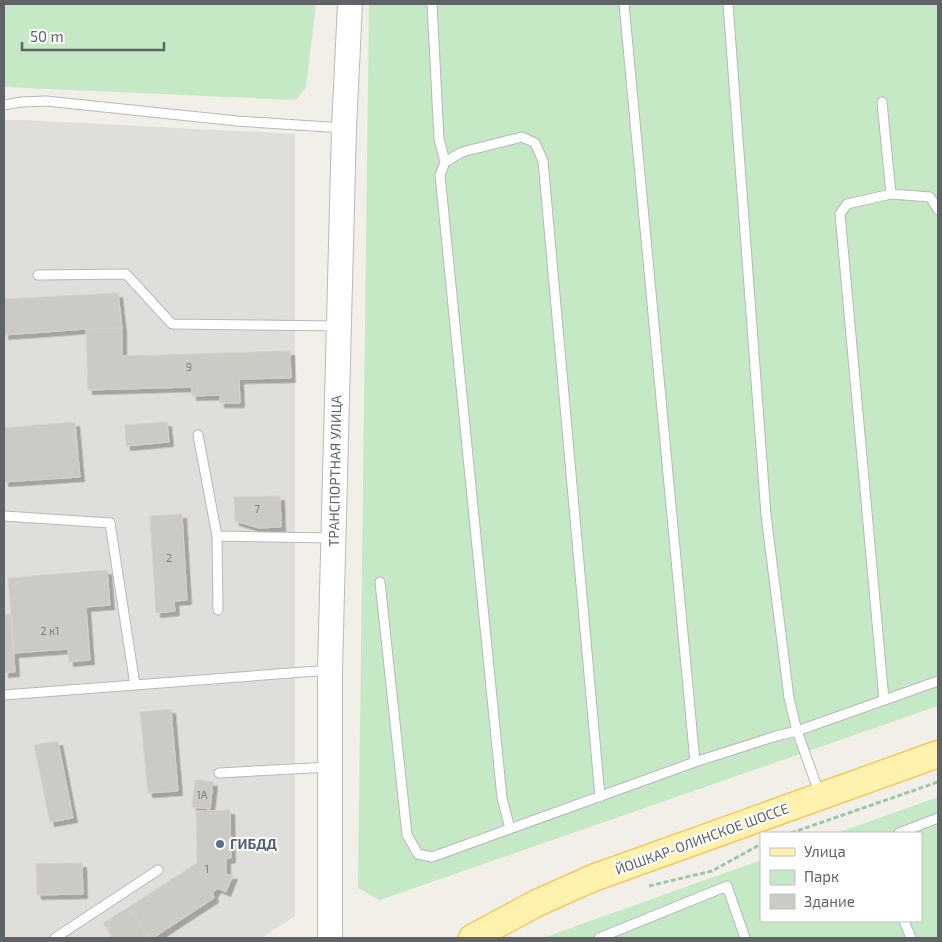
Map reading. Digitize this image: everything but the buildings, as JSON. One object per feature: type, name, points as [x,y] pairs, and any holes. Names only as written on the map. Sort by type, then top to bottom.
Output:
[{"type":"main road","name":"ТРАНСПОРТНАЯ УЛИЦА","points":[[330,938],[330,670],[344,128],[350,14]]},
{"type":"main road","name":"ЙОШКАР-ОЛИНСКОЕ ШОССЕ","points":[[472,938],[537,903],[593,878],[938,754]]},
{"type":"lane","points":[[432,4],[438,139],[445,162],[440,175],[502,798],[510,829]]},
{"type":"lane","points":[[624,4],[695,762]]},
{"type":"lane","points":[[728,4],[766,515],[789,698],[797,731],[821,796]]},
{"type":"lane","points":[[4,105],[46,101],[237,121],[344,128]]},
{"type":"lane","points":[[882,102],[891,194]]},
{"type":"lane","points":[[445,162],[462,152],[522,137],[535,143],[543,161],[600,797]]},
{"type":"lane","points":[[884,700],[840,214],[847,204],[891,194],[930,197],[938,210]]},
{"type":"lane","points":[[38,275],[126,274],[172,324],[339,326]]},
{"type":"lane","points":[[198,435],[217,536],[218,610]]},
{"type":"lane","points":[[4,516],[110,522],[135,685]]},
{"type":"lane","points":[[217,536],[334,538]]},
{"type":"lane","points":[[380,582],[407,835],[418,854],[432,856],[695,762],[797,731],[938,681]]},
{"type":"lane","points":[[4,695],[330,670]]},
{"type":"lane","points":[[220,774],[330,767]]},
{"type":"lane","points":[[902,832],[938,818]]},
{"type":"lane","points":[[55,938],[158,870]]},
{"type":"lane","points":[[599,938],[727,886],[745,938]]},
{"type":"lane","points":[[904,922],[911,938]]},
{"type":"path","points":[[794,832],[938,782]]},
{"type":"path","points":[[648,886],[712,871],[760,845]]},
{"type":"shaded area","points":[[4,120],[295,134],[295,916],[262,938],[4,938]]},
{"type":"green space","points":[[4,4],[316,4],[306,87],[296,100],[4,87]]},
{"type":"green space","points":[[369,4],[938,4],[938,706],[380,900],[358,888]]},
{"type":"green space","points":[[938,797],[938,938],[545,938],[760,860],[760,922],[922,922],[922,832],[840,832]]},
{"type":"place","name":"ГИБДД","points":[[220,844]]}]
